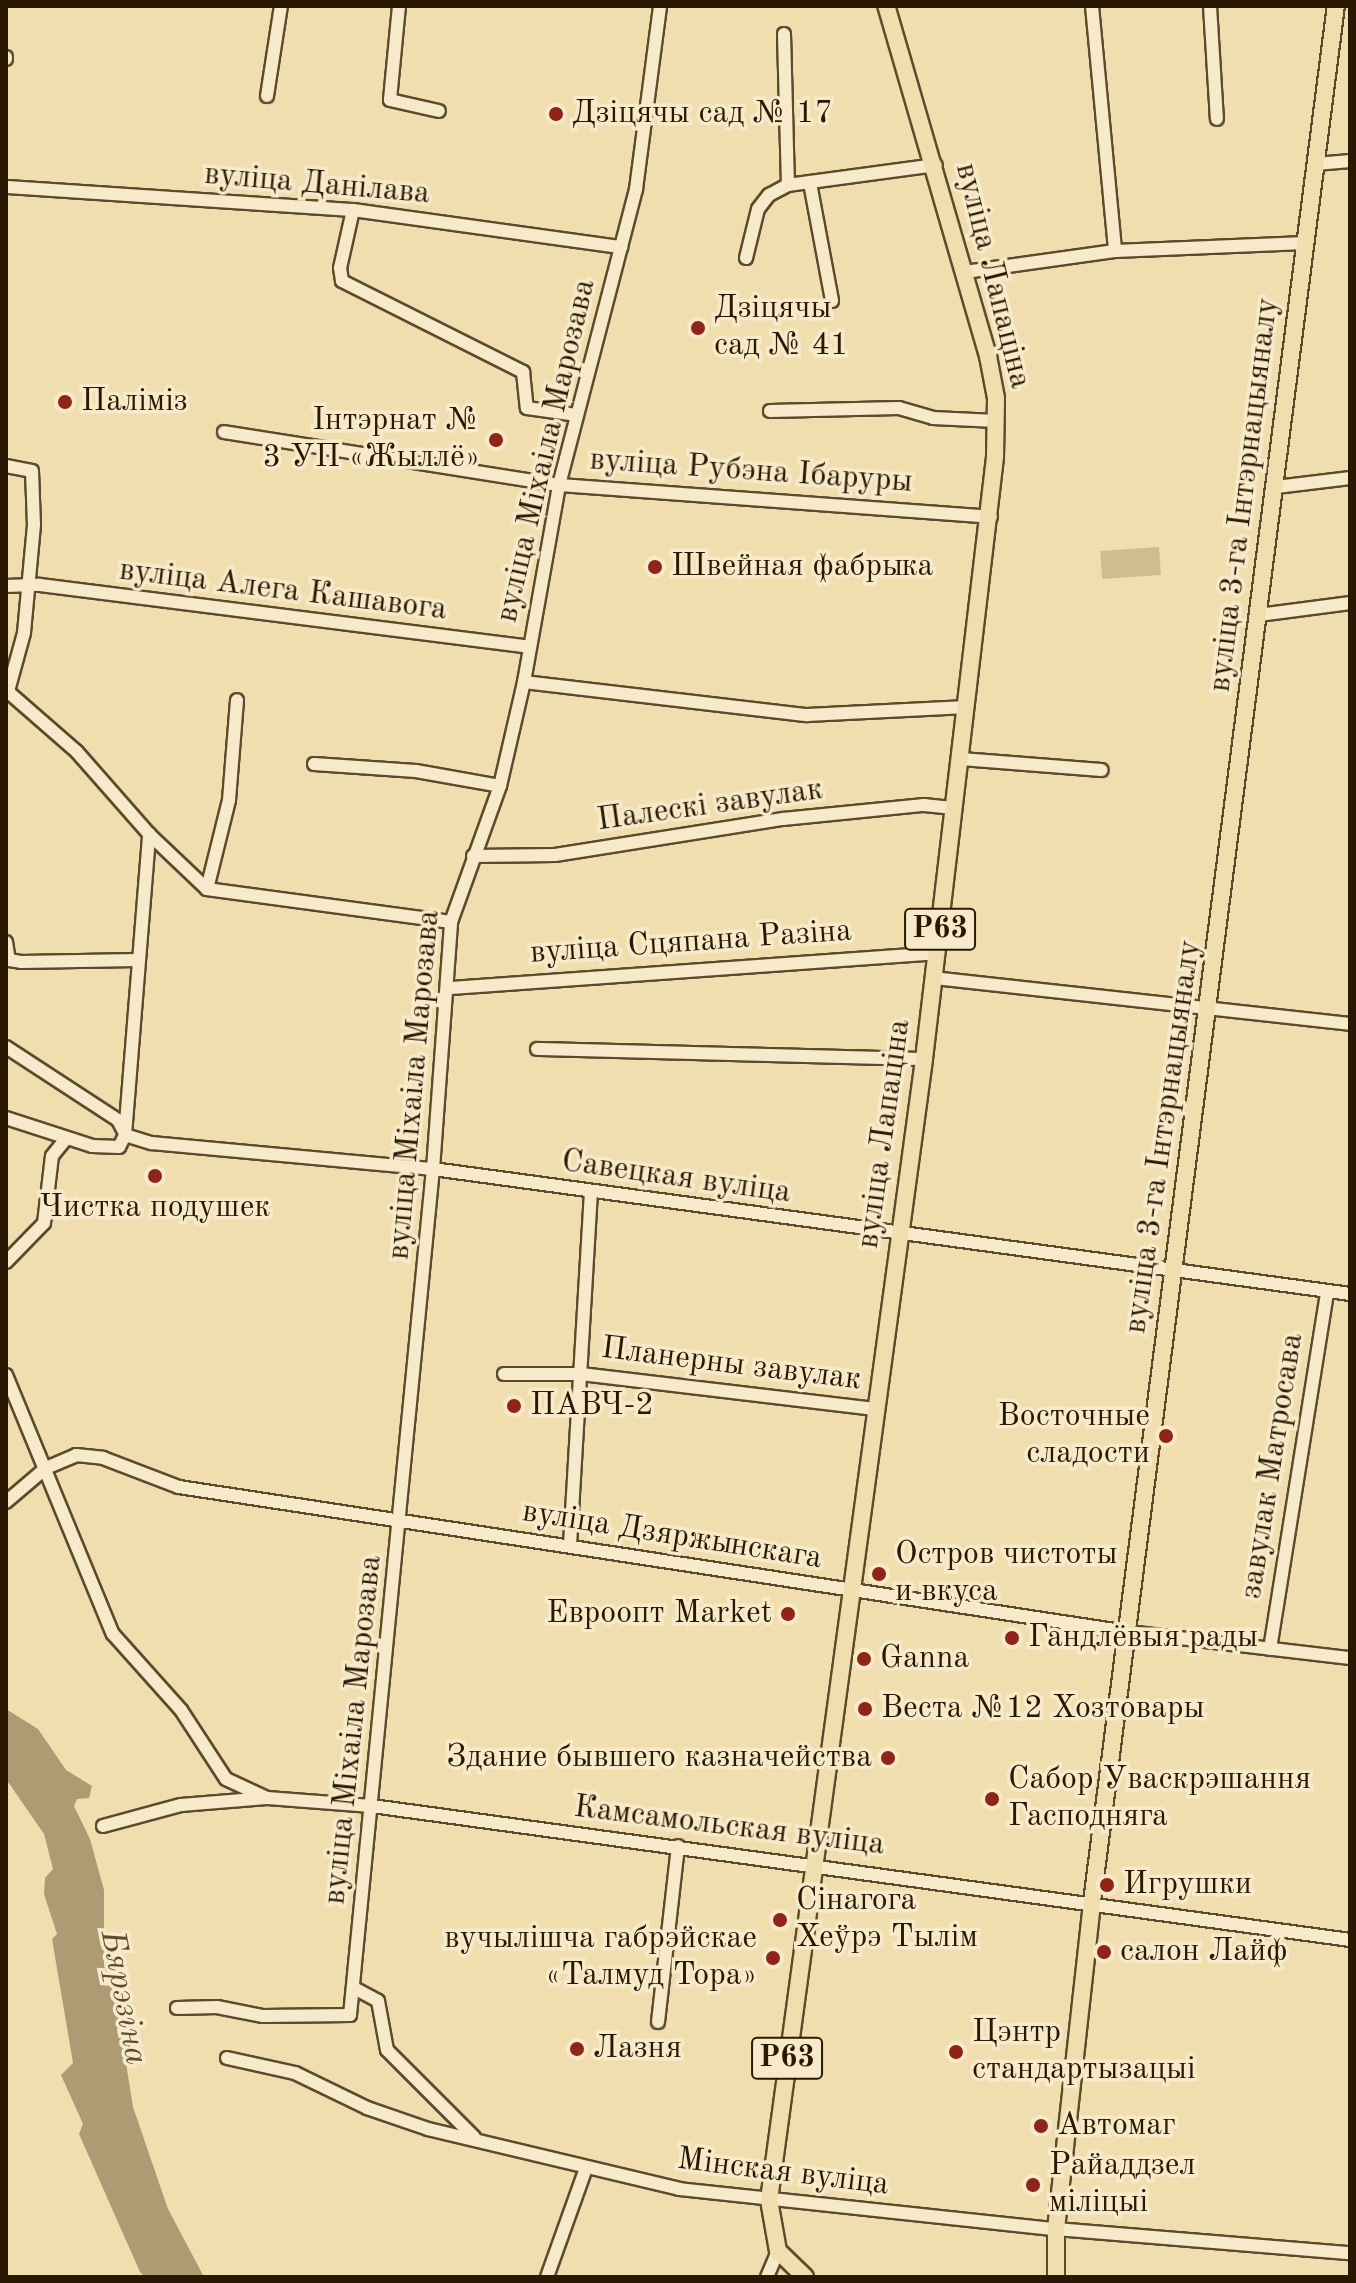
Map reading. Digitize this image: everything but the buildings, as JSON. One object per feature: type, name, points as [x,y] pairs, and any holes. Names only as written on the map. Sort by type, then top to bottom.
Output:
[{"type":"main road","name":"вуліца Лапаціна","points":[[778,2251],[769,2200],[924,1059],[991,517],[996,421],[993,378],[965,272],[936,165],[886,6]]},
{"type":"main road","name":"вуліца 3-га Інтэрнацыяналу","points":[[1056,2277],[1056,2229],[1092,1902],[1210,1010],[1336,6]]},
{"type":"main road","points":[[778,2251],[805,2277]]},
{"type":"street","points":[[267,96],[281,6]]},
{"type":"street","points":[[399,6],[390,100],[439,111]]},
{"type":"street","name":"вуліца Міхаіла Марозава","points":[[177,2008],[346,2018],[354,1988],[450,988],[451,922],[500,786],[524,682],[559,485],[636,189],[660,6]]},
{"type":"street","points":[[1092,6],[1115,251]]},
{"type":"street","points":[[1210,6],[1217,119]]},
{"type":"street","points":[[784,34],[788,185]]},
{"type":"street","points":[[1316,164],[1350,161]]},
{"type":"street","points":[[746,258],[758,209],[769,195],[788,185],[936,165]]},
{"type":"street","points":[[810,183],[832,301]]},
{"type":"street","name":"вуліца Данілава","points":[[6,187],[353,210],[621,247]]},
{"type":"street","points":[[353,210],[340,268],[342,281],[523,372],[527,408],[576,415]]},
{"type":"street","points":[[965,272],[1115,251],[1305,243]]},
{"type":"street","points":[[770,411],[899,408],[933,418],[996,421]]},
{"type":"street","name":"вуліца Рубэна Ібаруры","points":[[224,432],[559,485],[991,517]]},
{"type":"street","points":[[6,466],[32,471],[31,585],[7,691],[77,752],[149,834],[207,889],[451,922]]},
{"type":"street","points":[[1276,487],[1350,478]]},
{"type":"street","name":"вуліца Алега Кашавога","points":[[6,586],[31,585],[529,647]]},
{"type":"street","points":[[1259,615],[1350,603]]},
{"type":"street","points":[[524,682],[807,715],[967,707]]},
{"type":"street","points":[[207,889],[229,800],[237,700]]},
{"type":"street","points":[[961,759],[1102,770]]},
{"type":"street","points":[[314,764],[416,771],[500,786]]},
{"type":"street","name":"Палескі завулак","points":[[473,856],[555,855],[783,819],[924,805],[954,808]]},
{"type":"street","points":[[125,1135],[149,834]]},
{"type":"street","points":[[6,942],[9,960],[21,962],[137,960]]},
{"type":"street","name":"вуліца Сцяпана Разіна","points":[[450,988],[937,953]]},
{"type":"street","points":[[934,978],[1350,1024]]},
{"type":"street","points":[[6,1047],[118,1120],[125,1135]]},
{"type":"street","points":[[537,1049],[924,1059]]},
{"type":"street","name":"Савецкая вуліца","points":[[6,1118],[65,1140],[119,1147],[125,1135],[152,1143],[433,1169],[591,1194],[1350,1294]]},
{"type":"street","points":[[6,1262],[44,1223],[52,1156],[65,1140]]},
{"type":"street","name":"Планерны завулак","points":[[570,1545],[591,1194]]},
{"type":"street","name":"завулак Матросава","points":[[1270,1649],[1327,1292]]},
{"type":"street","name":"Планерны завулак","points":[[504,1374],[581,1374],[875,1409]]},
{"type":"street","points":[[6,1375],[113,1634],[181,1710],[226,1779],[267,1798]]},
{"type":"street","name":"вуліца Дзяржынскага","points":[[6,1502],[46,1468],[76,1455],[103,1458],[179,1487],[1128,1632],[1350,1658]]},
{"type":"street","name":"Камсамольская вуліца","points":[[103,1826],[181,1805],[267,1798],[372,1806],[813,1863],[1350,1940]]},
{"type":"street","points":[[658,2022],[678,1846]]},
{"type":"street","points":[[354,1988],[378,2001],[387,2050],[474,2137]]},
{"type":"street","name":"Мінская вуліца","points":[[227,2058],[295,2073],[367,2108],[428,2129],[474,2137],[586,2168],[679,2189],[1056,2229],[1350,2253]]},
{"type":"street","points":[[547,2277],[586,2168]]},
{"type":"street","points":[[767,2277],[778,2251]]},
{"type":"shaded area","points":[[1159,547],[1161,575],[1102,579],[1100,551]]},
{"type":"shaded area","points":[[6,1709],[38,1729],[66,1770],[92,1786],[89,1798],[77,1799],[74,1806],[90,1839],[104,1890],[104,1965],[113,1981],[133,2107],[168,2209],[204,2277],[145,2277],[140,2272],[79,2134],[83,2124],[61,2075],[73,2063],[52,1939],[57,1934],[44,1894],[45,1878],[53,1869],[44,1834],[6,1779]]},
{"type":"place","name":"Дзіцячы сад № 17","points":[[556,114]]},
{"type":"place","name":"Дзіцячы сад № 41","points":[[698,328]]},
{"type":"place","name":"Паліміз","points":[[65,402]]},
{"type":"place","name":"Інтэрнат № 3 УП «Жыллё»","points":[[496,440]]},
{"type":"place","name":"Швейная фабрыка","points":[[655,567]]},
{"type":"place","name":"Чистка подушек","points":[[155,1176]]},
{"type":"place","name":"ПАВЧ-2","points":[[514,1406]]},
{"type":"place","name":"Восточные сладости","points":[[1166,1436]]},
{"type":"place","name":"Остров чистоты и вкуса","points":[[879,1574]]},
{"type":"place","name":"Евроопт Market","points":[[788,1614]]},
{"type":"place","name":"Гандлёвыя рады","points":[[1012,1638]]},
{"type":"place","name":"Ganna","points":[[864,1659]]},
{"type":"place","name":"Веста №12 Хозтовары","points":[[865,1709]]},
{"type":"place","name":"Здание бывшего казначейства","points":[[888,1758]]},
{"type":"place","name":"Сабор Уваскрэшання Гасподняга","points":[[992,1799]]},
{"type":"place","name":"Игрушки","points":[[1107,1885]]},
{"type":"place","name":"Сінагога Хеўрэ Тылім","points":[[780,1920]]},
{"type":"place","name":"салон Лайф","points":[[1104,1952]]},
{"type":"place","name":"вучылішча габрэйскае «Талмуд Тора»","points":[[773,1958]]},
{"type":"place","name":"Лазня","points":[[577,2049]]},
{"type":"place","name":"Цэнтр стандартызацыі","points":[[956,2052]]},
{"type":"place","name":"Автомаг","points":[[1041,2126]]},
{"type":"place","name":"Райаддзел міліцыі","points":[[1033,2185]]},
{"type":"water label","name":"Бярэзіна","points":[[123,1998]]}]
